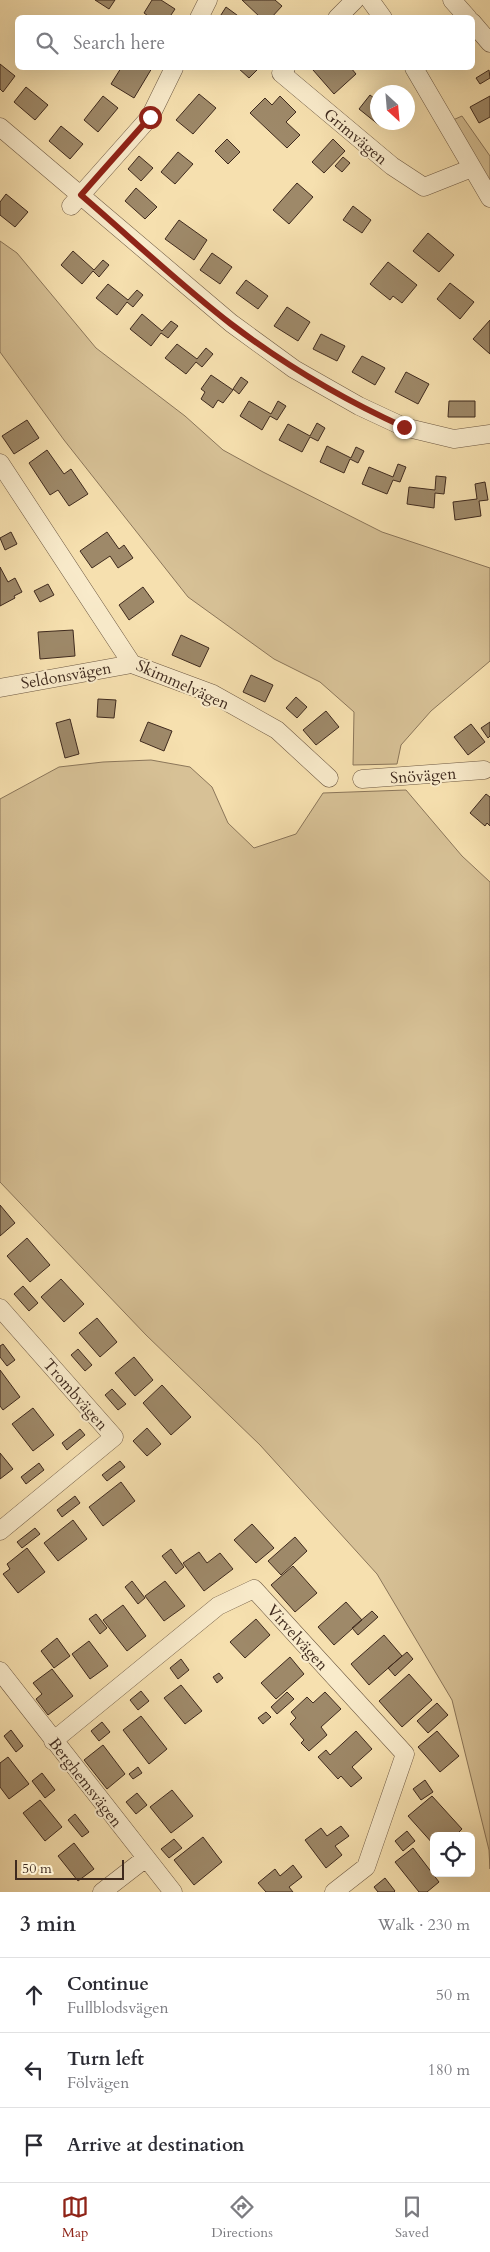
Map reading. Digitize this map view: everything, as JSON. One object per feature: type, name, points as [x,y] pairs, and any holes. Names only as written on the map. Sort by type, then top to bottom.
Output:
[{"type":"street","points":[[200,15],[208,0]]},
{"type":"street","points":[[340,15],[355,0]]},
{"type":"street","points":[[370,0],[381,15]]},
{"type":"street","points":[[452,0],[465,15]]},
{"type":"street","points":[[475,25],[490,42]]},
{"type":"street","points":[[76,201],[150,117],[173,70]]},
{"type":"street","name":"Grimvägen","points":[[284,70],[281,73],[392,166],[424,187],[472,168]]},
{"type":"street","points":[[415,70],[490,198]]},
{"type":"street","points":[[0,127],[76,201],[230,323],[302,373],[359,406],[404,427],[454,439],[490,434]]},
{"type":"street","name":"Skimmelvägen","points":[[0,463],[132,664],[212,694],[277,730],[329,778]]},
{"type":"street","name":"Seldonsvägen","points":[[0,688],[132,664]]},
{"type":"street","name":"Snövägen","points":[[362,779],[488,767]]},
{"type":"street","name":"Trombvägen","points":[[0,1308],[114,1437],[0,1532]]},
{"type":"street","name":"Virvelvägen","points":[[53,1740],[218,1606],[254,1589],[405,1754],[366,1867],[334,1892]]},
{"type":"street","name":"Berghemsvägen","points":[[0,1671],[172,1892]]},
{"type":"street","points":[[102,1892],[146,1858]]},
{"type":"shaded area","points":[[462,116],[490,156],[490,184],[453,120]]},
{"type":"shaded area","points":[[0,241],[17,253],[96,348],[185,416],[223,450],[382,532],[490,568],[490,661],[431,711],[401,745],[397,764],[353,765],[354,712],[320,682],[274,659],[188,597],[64,440],[0,352]]},
{"type":"shaded area","points":[[151,760],[190,767],[212,787],[228,823],[254,848],[296,834],[323,793],[406,790],[462,856],[490,882],[490,1869],[489,1850],[452,1700],[377,1574],[260,1445],[146,1335],[0,1182],[0,799],[59,767],[103,762]]},
{"type":"building","points":[[95,0],[115,0],[109,9]]},
{"type":"building","points":[[152,0],[161,0],[175,9],[171,15],[147,15],[144,13]]},
{"type":"building","points":[[242,0],[275,0],[282,6],[274,15],[258,15]]},
{"type":"building","points":[[226,7],[237,15],[221,15]]},
{"type":"building","points":[[0,64],[15,76],[3,92],[0,89]]},
{"type":"building","points":[[120,70],[151,70],[134,98],[111,84]]},
{"type":"building","points":[[240,70],[257,70],[249,78]]},
{"type":"building","points":[[313,70],[353,70],[356,74],[334,94]]},
{"type":"building","points":[[489,70],[490,78],[480,84],[476,78]]},
{"type":"building","points":[[26,87],[48,105],[35,120],[14,102]]},
{"type":"building","points":[[199,94],[216,108],[193,134],[176,120]]},
{"type":"building","points":[[370,95],[370,118],[359,109]]},
{"type":"building","points":[[103,96],[118,108],[98,132],[84,120]]},
{"type":"building","points":[[280,96],[296,112],[286,122],[300,135],[287,148],[250,113],[265,98],[272,105]]},
{"type":"building","points":[[490,96],[490,117],[479,123],[470,107]]},
{"type":"building","points":[[61,126],[83,144],[70,159],[49,141]]},
{"type":"building","points":[[227,139],[240,152],[228,164],[215,151]]},
{"type":"building","points":[[333,139],[345,151],[324,173],[312,162]]},
{"type":"building","points":[[178,152],[193,164],[175,184],[161,172]]},
{"type":"building","points":[[139,156],[153,168],[141,181],[128,169]]},
{"type":"building","points":[[343,157],[350,163],[342,172],[335,166]]},
{"type":"building","points":[[297,183],[313,197],[289,224],[273,210]]},
{"type":"building","points":[[136,188],[157,207],[145,219],[125,201]]},
{"type":"building","points":[[6,194],[28,212],[15,227],[0,215],[0,202]]},
{"type":"building","points":[[353,206],[371,220],[362,233],[343,220]]},
{"type":"building","points":[[179,220],[207,240],[194,260],[165,239]]},
{"type":"building","points":[[428,233],[454,255],[439,272],[413,251]]},
{"type":"building","points":[[73,251],[94,270],[103,260],[109,265],[99,277],[93,271],[82,284],[61,265]]},
{"type":"building","points":[[212,253],[232,267],[220,284],[200,270]]},
{"type":"building","points":[[388,262],[417,285],[402,303],[393,296],[390,300],[370,284]]},
{"type":"building","points":[[246,280],[268,296],[258,309],[236,293]]},
{"type":"building","points":[[450,283],[474,302],[460,319],[437,299]]},
{"type":"building","points":[[108,284],[128,300],[137,290],[143,295],[133,307],[127,302],[117,315],[96,298]]},
{"type":"building","points":[[287,307],[310,322],[298,341],[274,326]]},
{"type":"building","points":[[142,314],[162,331],[171,321],[178,326],[168,338],[161,333],[151,346],[130,329]]},
{"type":"building","points":[[490,320],[490,354],[473,339]]},
{"type":"building","points":[[321,334],[345,346],[337,361],[313,349]]},
{"type":"building","points":[[177,344],[197,359],[206,348],[213,354],[202,367],[196,362],[186,374],[165,358]]},
{"type":"building","points":[[362,356],[385,368],[375,385],[352,372]]},
{"type":"building","points":[[406,372],[429,384],[418,404],[395,392]]},
{"type":"building","points":[[211,375],[233,390],[223,403],[218,400],[213,408],[201,399],[205,392],[201,389]]},
{"type":"building","points":[[241,377],[248,382],[239,394],[233,389]]},
{"type":"building","points":[[249,401],[271,414],[278,401],[286,406],[277,420],[270,416],[262,430],[240,416]]},
{"type":"building","points":[[449,401],[475,401],[475,417],[448,417]]},
{"type":"building","points":[[27,420],[39,438],[14,454],[2,436]]},
{"type":"building","points":[[317,423],[325,428],[318,441],[310,437],[302,452],[279,440],[288,424],[310,436]]},
{"type":"building","points":[[327,446],[351,458],[356,447],[364,451],[358,463],[350,459],[344,473],[320,462]]},
{"type":"building","points":[[47,450],[64,474],[71,469],[88,494],[69,506],[58,490],[50,495],[29,463]]},
{"type":"building","points":[[398,464],[406,467],[400,482],[393,480],[387,494],[362,484],[369,467],[393,477]]},
{"type":"building","points":[[436,476],[446,477],[444,494],[435,493],[434,508],[407,504],[409,487],[435,490]]},
{"type":"building","points":[[485,482],[488,500],[479,501],[481,516],[455,520],[453,502],[477,499],[475,484]]},
{"type":"building","points":[[11,532],[17,544],[5,550],[0,538]]},
{"type":"building","points":[[107,532],[119,549],[124,545],[133,558],[118,568],[110,556],[92,568],[80,551]]},
{"type":"building","points":[[0,567],[8,582],[15,578],[22,592],[0,606]]},
{"type":"building","points":[[48,584],[54,595],[40,602],[34,591]]},
{"type":"building","points":[[143,587],[154,602],[129,620],[119,605]]},
{"type":"building","points":[[73,630],[75,656],[40,659],[38,632]]},
{"type":"building","points":[[181,635],[209,648],[200,667],[172,655]]},
{"type":"building","points":[[251,675],[273,685],[265,702],[243,692]]},
{"type":"building","points":[[296,697],[307,707],[297,718],[286,708]]},
{"type":"building","points":[[98,699],[116,700],[114,718],[97,717]]},
{"type":"building","points":[[326,711],[339,727],[316,745],[303,730]]},
{"type":"building","points":[[70,719],[79,754],[65,758],[56,723]]},
{"type":"building","points":[[148,722],[172,731],[164,751],[140,741]]},
{"type":"building","points":[[490,722],[490,736],[488,738],[481,728]]},
{"type":"building","points":[[471,724],[485,742],[468,755],[454,737]]},
{"type":"building","points":[[486,794],[490,797],[490,826],[487,823],[485,826],[470,813]]},
{"type":"building","points":[[0,1205],[15,1223],[0,1236]]},
{"type":"building","points":[[27,1238],[50,1265],[30,1282],[7,1256]]},
{"type":"building","points":[[61,1279],[84,1304],[64,1322],[41,1297]]},
{"type":"building","points":[[23,1286],[38,1303],[29,1311],[14,1294]]},
{"type":"building","points":[[97,1318],[117,1342],[100,1357],[79,1333]]},
{"type":"building","points":[[3,1344],[15,1360],[7,1366],[0,1357],[0,1346]]},
{"type":"building","points":[[78,1349],[92,1365],[85,1371],[71,1355]]},
{"type":"building","points":[[134,1357],[153,1380],[135,1396],[115,1373]]},
{"type":"building","points":[[0,1370],[20,1397],[3,1410],[0,1406]]},
{"type":"building","points":[[162,1385],[191,1417],[171,1435],[143,1403]]},
{"type":"building","points":[[112,1389],[126,1404],[118,1410],[105,1395]]},
{"type":"building","points":[[33,1408],[54,1435],[33,1451],[12,1424]]},
{"type":"building","points":[[147,1428],[161,1444],[147,1456],[133,1441]]},
{"type":"building","points":[[80,1429],[85,1435],[67,1450],[62,1443]]},
{"type":"building","points":[[0,1453],[13,1469],[0,1479]]},
{"type":"building","points":[[120,1461],[125,1467],[107,1481],[102,1475]]},
{"type":"building","points":[[39,1463],[44,1470],[26,1484],[21,1477]]},
{"type":"building","points":[[121,1482],[135,1501],[103,1526],[89,1507]]},
{"type":"building","points":[[75,1496],[80,1503],[62,1517],[57,1510]]},
{"type":"building","points":[[73,1520],[87,1539],[58,1561],[44,1543]]},
{"type":"building","points":[[252,1524],[274,1548],[256,1563],[234,1540]]},
{"type":"building","points":[[35,1528],[40,1534],[22,1548],[17,1542]]},
{"type":"building","points":[[295,1537],[307,1551],[281,1575],[268,1561]]},
{"type":"building","points":[[27,1548],[45,1572],[18,1593],[3,1574],[10,1569],[7,1564]]},
{"type":"building","points":[[171,1549],[184,1567],[176,1574],[162,1556]]},
{"type":"building","points":[[199,1552],[207,1563],[220,1553],[233,1569],[204,1591],[183,1563]]},
{"type":"building","points":[[293,1566],[317,1593],[295,1612],[271,1585]]},
{"type":"building","points":[[132,1581],[145,1598],[138,1604],[125,1587]]},
{"type":"building","points":[[165,1581],[185,1606],[164,1621],[145,1596]]},
{"type":"building","points":[[346,1602],[362,1620],[334,1645],[318,1627]]},
{"type":"building","points":[[123,1605],[146,1636],[127,1651],[103,1620]]},
{"type":"building","points":[[372,1611],[378,1617],[358,1635],[352,1628]]},
{"type":"building","points":[[96,1614],[107,1628],[100,1634],[89,1619]]},
{"type":"building","points":[[256,1619],[270,1635],[245,1658],[230,1642]]},
{"type":"building","points":[[384,1635],[402,1656],[369,1685],[351,1664]]},
{"type":"building","points":[[57,1638],[70,1656],[54,1668],[41,1651]]},
{"type":"building","points":[[89,1641],[108,1666],[90,1679],[72,1654]]},
{"type":"building","points":[[407,1652],[413,1659],[395,1676],[388,1668]]},
{"type":"building","points":[[290,1657],[304,1674],[276,1699],[261,1683]]},
{"type":"building","points":[[181,1659],[189,1670],[178,1679],[170,1668]]},
{"type":"building","points":[[52,1669],[73,1696],[48,1715],[36,1699],[42,1694],[33,1683]]},
{"type":"building","points":[[219,1673],[223,1678],[217,1683],[213,1677]]},
{"type":"building","points":[[409,1674],[432,1700],[402,1727],[379,1701]]},
{"type":"building","points":[[181,1685],[202,1711],[185,1724],[164,1698]]},
{"type":"building","points":[[141,1691],[149,1701],[138,1710],[130,1700]]},
{"type":"building","points":[[287,1692],[294,1699],[277,1714],[271,1707]]},
{"type":"building","points":[[325,1692],[341,1709],[321,1727],[327,1735],[309,1751],[301,1743],[304,1740],[290,1724],[296,1718],[291,1712],[307,1697],[313,1703]]},
{"type":"building","points":[[437,1703],[448,1715],[428,1733],[417,1721]]},
{"type":"building","points":[[266,1712],[271,1717],[263,1724],[258,1718]]},
{"type":"building","points":[[141,1716],[167,1749],[149,1764],[123,1730]]},
{"type":"building","points":[[102,1722],[110,1732],[99,1741],[91,1731]]},
{"type":"building","points":[[11,1730],[23,1746],[16,1752],[4,1736]]},
{"type":"building","points":[[356,1731],[372,1749],[352,1767],[362,1778],[351,1787],[341,1776],[338,1779],[318,1757],[326,1750],[330,1755]]},
{"type":"building","points":[[437,1731],[459,1756],[440,1772],[418,1747]]},
{"type":"building","points":[[103,1745],[125,1774],[107,1789],[84,1760]]},
{"type":"building","points":[[8,1757],[29,1784],[9,1799],[0,1787],[0,1763]]},
{"type":"building","points":[[138,1767],[142,1773],[133,1779],[129,1774]]},
{"type":"building","points":[[42,1773],[55,1790],[45,1798],[32,1781]]},
{"type":"building","points":[[425,1780],[433,1792],[421,1800],[413,1789]]},
{"type":"building","points":[[172,1790],[193,1816],[171,1833],[150,1807]]},
{"type":"building","points":[[137,1793],[147,1805],[136,1814],[126,1802]]},
{"type":"building","points":[[432,1796],[462,1829],[459,1832],[430,1832],[430,1841],[408,1816]]},
{"type":"building","points":[[40,1800],[62,1827],[45,1841],[23,1813]]},
{"type":"building","points":[[75,1814],[89,1832],[82,1837],[68,1820]]},
{"type":"building","points":[[341,1826],[349,1836],[335,1846],[342,1855],[326,1868],[305,1840],[321,1828],[327,1836]]},
{"type":"building","points":[[407,1831],[415,1841],[403,1851],[395,1841]]},
{"type":"building","points":[[203,1837],[222,1862],[194,1885],[174,1860]]},
{"type":"building","points":[[174,1839],[182,1848],[169,1858],[161,1849]]},
{"type":"building","points":[[74,1843],[94,1869],[78,1881],[58,1856]]},
{"type":"building","points":[[413,1848],[430,1870],[430,1877],[435,1877],[439,1882],[427,1892],[419,1892],[395,1862]]},
{"type":"building","points":[[293,1865],[302,1877],[289,1887],[293,1892],[266,1892],[258,1883],[275,1869],[280,1876]]},
{"type":"building","points":[[385,1878],[394,1892],[378,1892],[374,1887]]},
{"type":"route","points":[[150,117],[81,195],[230,323],[294,368],[359,406],[404,427]]}]
